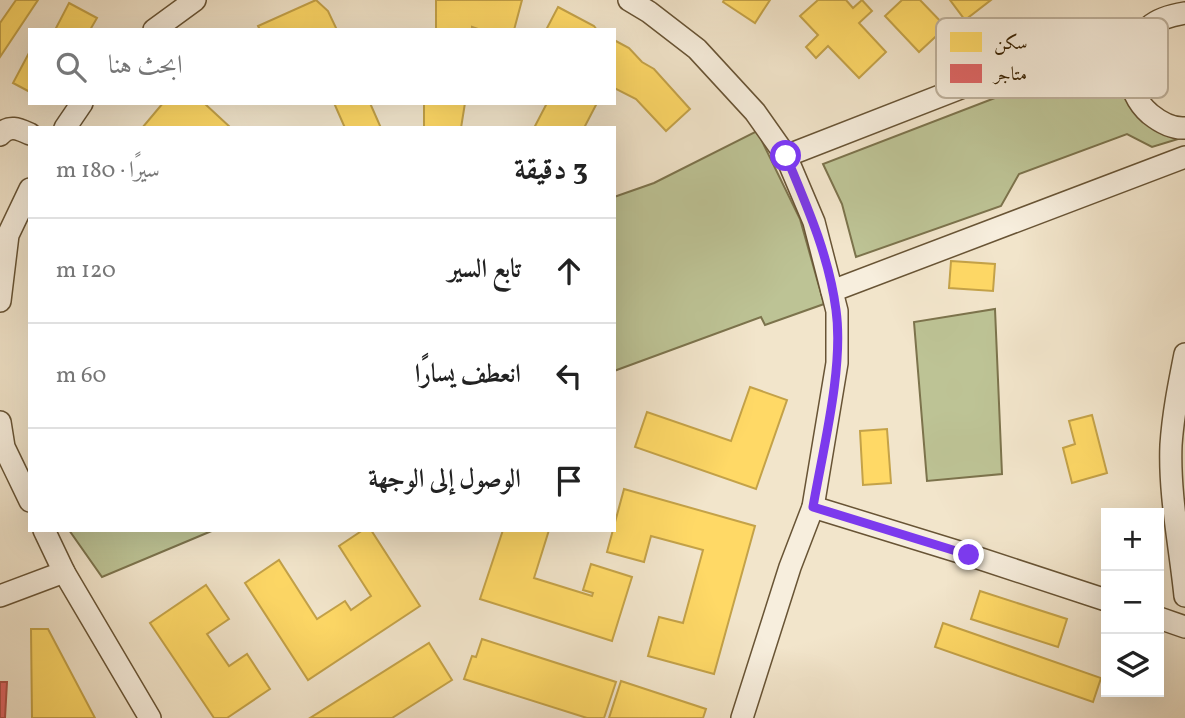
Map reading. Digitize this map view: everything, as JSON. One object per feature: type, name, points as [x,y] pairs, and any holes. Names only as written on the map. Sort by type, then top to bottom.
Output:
[{"type":"street","points":[[157,28],[195,0]]},
{"type":"street","points":[[629,0],[697,49],[755,112],[786,156],[814,222],[837,311],[837,363],[813,507],[790,567],[742,718]]},
{"type":"street","points":[[786,156],[936,98]]},
{"type":"street","points":[[1136,98],[1141,107],[1159,122],[1185,128]]},
{"type":"street","points":[[66,126],[81,105]]},
{"type":"street","points":[[0,135],[10,128],[28,133]]},
{"type":"street","points":[[832,290],[1185,157]]},
{"type":"street","points":[[0,301],[4,234],[28,192]]},
{"type":"street","points":[[1185,354],[1176,397],[1171,445],[1185,596]]},
{"type":"street","points":[[0,422],[2,447],[28,497]]},
{"type":"street","points":[[813,507],[1101,598]]},
{"type":"street","points":[[45,532],[64,572],[150,718]]},
{"type":"street","points":[[0,596],[64,572]]},
{"type":"street","points":[[1164,620],[1185,627]]},
{"type":"green space","points":[[995,98],[1126,98],[1152,127],[1178,139],[1152,147],[1127,134],[1019,174],[1001,206],[856,257],[842,204],[823,164]]},
{"type":"green space","points":[[757,131],[800,219],[824,304],[765,325],[761,317],[616,370],[616,196],[654,183]]},
{"type":"green space","points":[[995,309],[1002,474],[927,481],[914,322]]},
{"type":"green space","points":[[70,532],[209,532],[102,577]]},
{"type":"building: سكن","points":[[16,0],[38,0],[0,57],[0,23]]},
{"type":"building: سكن","points":[[316,0],[328,11],[336,28],[259,28],[258,26]]},
{"type":"building: سكن","points":[[436,0],[522,0],[515,28],[436,28]]},
{"type":"building: سكن","points":[[770,0],[755,23],[723,2]]},
{"type":"building: سكن","points":[[818,0],[846,0],[853,8],[862,0],[872,11],[859,23],[886,52],[859,78],[828,46],[816,58],[806,47],[818,35],[800,16]]},
{"type":"building: سكن","points":[[902,0],[920,0],[937,18],[936,36],[919,52],[885,16]]},
{"type":"building: سكن","points":[[950,0],[991,0],[968,18],[964,18]]},
{"type":"building: سكن","points":[[69,3],[97,18],[91,28],[56,28]]},
{"type":"building: سكن","points":[[558,7],[596,28],[547,28]]},
{"type":"building: سكن","points":[[616,41],[629,48],[642,62],[654,69],[690,109],[666,131],[636,99],[616,89]]},
{"type":"building: سكن","points":[[28,55],[28,91],[13,83]]},
{"type":"building: سكن","points":[[161,105],[206,105],[229,126],[144,126]]},
{"type":"building: سكن","points":[[335,105],[371,105],[380,126],[344,126]]},
{"type":"building: سكن","points":[[424,105],[465,105],[461,126],[424,126]]},
{"type":"building: سكن","points":[[546,105],[596,105],[585,126],[535,126]]},
{"type":"building: سكن","points":[[951,261],[995,264],[993,291],[949,288]]},
{"type":"building: سكن","points":[[750,387],[787,400],[756,489],[635,447],[647,412],[731,441]]},
{"type":"building: سكن","points":[[1092,415],[1107,473],[1072,483],[1063,448],[1075,444],[1069,421]]},
{"type":"building: سكن","points":[[887,429],[891,483],[863,485],[860,431]]},
{"type":"building: سكن","points":[[624,489],[755,526],[714,674],[648,656],[659,617],[683,623],[703,550],[651,536],[644,562],[607,552],[612,532],[616,532],[616,519]]},
{"type":"building: سكن","points":[[360,532],[372,532],[420,606],[308,680],[245,583],[279,560],[317,619],[345,601],[351,610],[371,596],[339,546]]},
{"type":"building: سكن","points":[[502,532],[548,532],[534,578],[592,596],[593,593],[583,590],[591,564],[632,577],[612,641],[480,599]]},
{"type":"building: سكن","points":[[206,585],[229,619],[207,634],[229,666],[247,654],[270,689],[227,718],[214,718],[150,623]]},
{"type":"building: سكن","points":[[980,591],[1067,619],[1058,647],[971,619]]},
{"type":"building: سكن","points":[[943,623],[1101,678],[1093,702],[935,647]]},
{"type":"building: سكن","points":[[31,629],[48,629],[95,718],[32,718]]},
{"type":"building: سكن","points":[[482,639],[616,682],[604,718],[587,718],[464,679],[472,656],[476,657]]},
{"type":"building: سكن","points":[[429,643],[452,680],[392,718],[310,718]]},
{"type":"building: سكن","points":[[621,681],[706,709],[703,718],[609,718]]},
{"type":"building: متاجر","points":[[0,682],[7,682],[5,718],[0,718]]},
{"type":"route","points":[[786,156],[814,222],[837,311],[837,363],[813,507],[969,555]]}]
